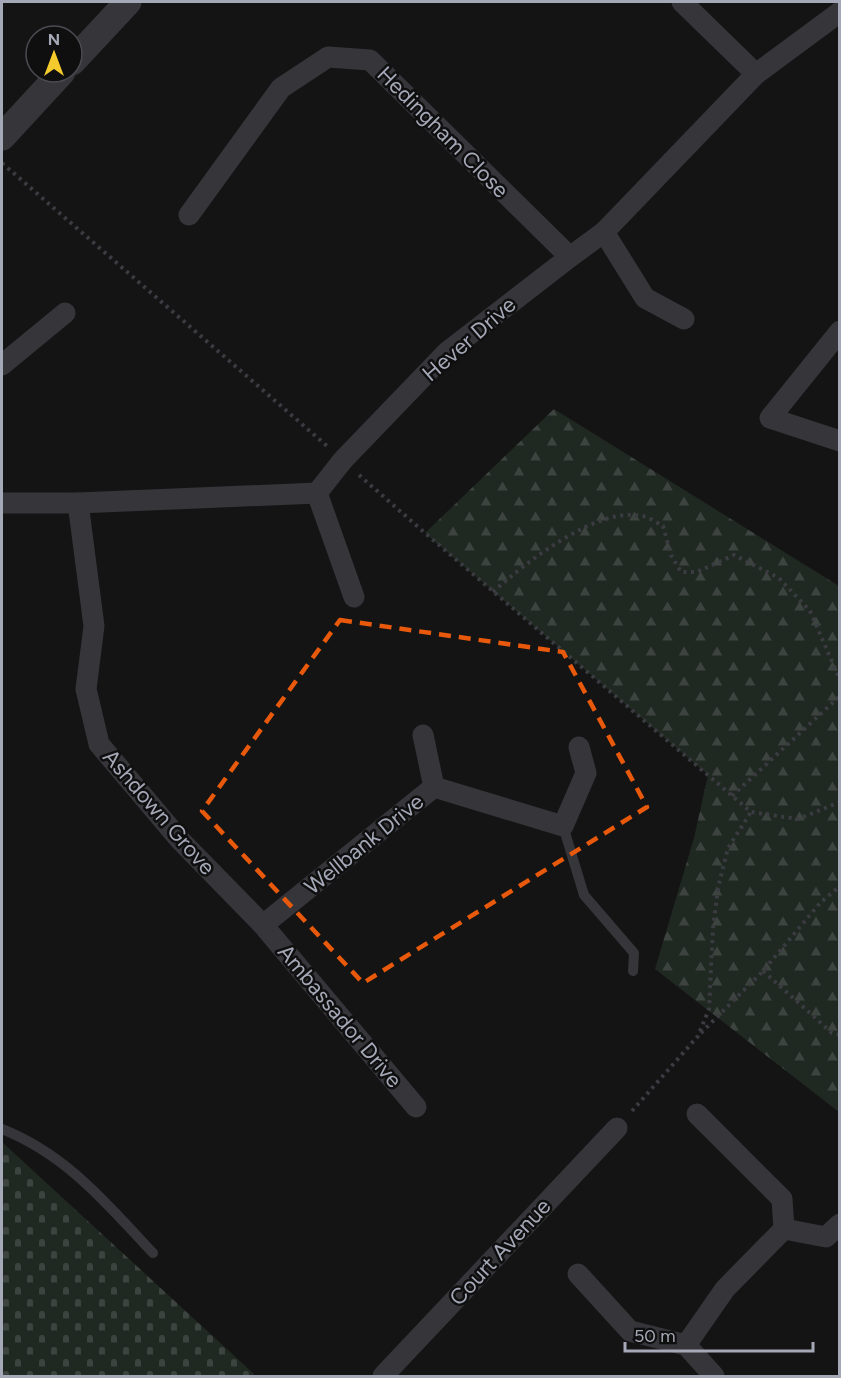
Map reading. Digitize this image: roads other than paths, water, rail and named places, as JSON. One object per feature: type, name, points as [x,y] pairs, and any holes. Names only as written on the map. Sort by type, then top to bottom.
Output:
[{"type":"street","points":[[84,49],[128,2]]},
{"type":"street","points":[[682,2],[756,74]]},
{"type":"street","name":"Hever Drive","points":[[317,493],[343,460],[447,351],[604,232],[756,74],[840,12]]},
{"type":"street","name":"Hedingham Close","points":[[189,216],[281,88],[328,57],[370,60],[570,256]]},
{"type":"street","points":[[2,138],[52,84]]},
{"type":"street","points":[[604,232],[645,298],[684,319]]},
{"type":"street","points":[[2,365],[65,313]]},
{"type":"street","points":[[840,331],[770,418],[840,441]]},
{"type":"street","points":[[2,503],[78,503],[317,493],[354,597]]},
{"type":"street","name":"Ashdown Grove","points":[[78,503],[94,626],[86,689],[99,744],[180,840],[263,925]]},
{"type":"street","points":[[423,735],[434,787]]},
{"type":"street","points":[[563,826],[586,773],[579,747]]},
{"type":"street","name":"Wellbank Drive","points":[[263,925],[434,787],[563,826]]},
{"type":"street","name":"Ambassador Drive","points":[[263,925],[416,1107]]},
{"type":"street","points":[[686,1345],[725,1289],[784,1229],[782,1199],[697,1114]]},
{"type":"street","name":"Court Avenue","points":[[383,1377],[617,1128]]},
{"type":"street","points":[[784,1229],[826,1237],[840,1224]]},
{"type":"street","points":[[578,1274],[630,1331],[686,1345],[714,1377]]},
{"type":"lane","points":[[563,826],[584,895],[634,953],[633,971]]},
{"type":"lane","points":[[2,1129],[46,1151],[82,1179],[153,1253]]}]
